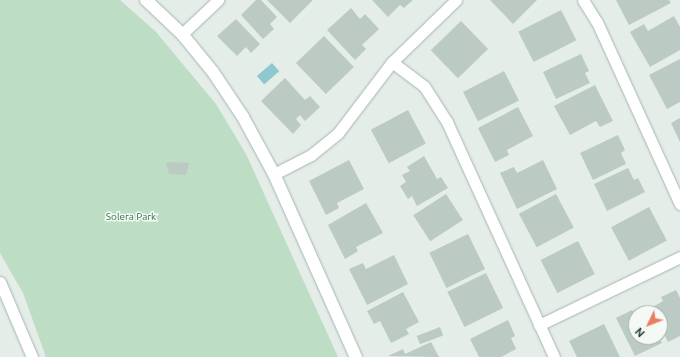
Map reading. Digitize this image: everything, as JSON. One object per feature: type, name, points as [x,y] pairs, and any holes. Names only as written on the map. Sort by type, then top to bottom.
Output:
[{"type":"street","points":[[146,0],[182,34],[228,92],[274,174],[356,357]]},
{"type":"street","points":[[182,34],[218,0]]},
{"type":"street","points":[[274,174],[312,155],[338,133],[392,62],[456,0]]},
{"type":"street","points":[[583,0],[597,22],[680,204]]},
{"type":"street","points":[[392,62],[424,86],[447,122],[554,357]]},
{"type":"street","points":[[540,325],[680,257]]},
{"type":"street","points":[[0,282],[32,357]]},
{"type":"green space","name":"Solera Park","points":[[0,0],[120,0],[156,32],[216,104],[246,154],[338,357],[46,357],[23,293],[0,253]]},
{"type":"water","points":[[272,63],[279,71],[264,84],[257,76]]},
{"type":"building","points":[[256,0],[261,0],[277,17],[270,24],[274,29],[263,39],[241,15]]},
{"type":"building","points":[[267,0],[312,0],[312,1],[290,23]]},
{"type":"building","points":[[372,0],[413,0],[404,8],[400,5],[388,17]]},
{"type":"building","points":[[490,0],[537,0],[513,24]]},
{"type":"building","points":[[616,0],[669,0],[671,3],[629,25]]},
{"type":"building","points":[[351,8],[360,19],[365,14],[379,29],[362,45],[366,49],[355,60],[327,30]]},
{"type":"building","points":[[561,10],[576,40],[534,62],[518,32]]},
{"type":"building","points":[[674,16],[680,27],[680,50],[650,67],[630,32],[644,24],[648,31]]},
{"type":"building","points":[[236,19],[260,44],[251,53],[246,47],[237,56],[217,36]]},
{"type":"building","points":[[461,21],[488,49],[458,78],[431,50]]},
{"type":"building","points":[[324,36],[354,67],[326,94],[296,63]]},
{"type":"building","points":[[581,54],[589,71],[585,73],[590,83],[556,99],[543,72]]},
{"type":"building","points":[[680,59],[680,102],[667,109],[649,75]]},
{"type":"building","points":[[504,71],[519,100],[478,121],[463,92]]},
{"type":"building","points":[[285,78],[305,100],[310,96],[320,107],[305,121],[300,115],[296,119],[301,125],[293,134],[261,101]]},
{"type":"building","points":[[595,85],[613,121],[600,127],[596,121],[570,135],[554,106]]},
{"type":"building","points":[[518,107],[533,136],[507,150],[509,155],[495,162],[478,128]]},
{"type":"building","points":[[408,110],[426,144],[389,163],[371,130]]},
{"type":"building","points":[[680,118],[680,142],[671,123]]},
{"type":"building","points":[[618,135],[625,150],[621,153],[626,164],[593,180],[580,153]]},
{"type":"building","points":[[424,156],[437,179],[441,177],[448,188],[417,206],[412,196],[408,199],[400,186],[406,182],[402,175],[410,171],[407,167]]},
{"type":"building","points":[[349,160],[364,189],[337,203],[339,208],[326,215],[309,181]]},
{"type":"building","points":[[543,160],[557,189],[517,209],[500,173],[514,167],[517,173]]},
{"type":"building","points":[[166,163],[189,163],[186,175],[169,174]]},
{"type":"building","points":[[628,168],[634,180],[638,178],[645,192],[607,211],[594,184]]},
{"type":"building","points":[[446,194],[463,220],[430,241],[413,215]]},
{"type":"building","points":[[556,194],[574,228],[537,247],[519,214]]},
{"type":"building","points":[[366,203],[383,233],[356,247],[358,251],[345,259],[328,225]]},
{"type":"building","points":[[649,207],[667,241],[629,261],[611,227]]},
{"type":"building","points":[[468,234],[485,269],[446,288],[429,253]]},
{"type":"building","points":[[578,241],[595,274],[557,293],[541,260]]},
{"type":"building","points":[[394,255],[408,284],[367,305],[349,269],[363,263],[366,269]]},
{"type":"building","points":[[486,273],[503,308],[464,327],[447,292]]},
{"type":"building","points":[[676,290],[680,298],[680,336],[668,342],[668,305],[656,305],[663,301],[661,297]]},
{"type":"building","points":[[403,292],[419,322],[406,329],[409,334],[391,343],[380,321],[374,324],[367,311]]},
{"type":"building","points":[[628,312],[628,342],[616,318]]},
{"type":"building","points":[[508,320],[515,336],[511,338],[516,349],[501,357],[479,357],[470,339]]},
{"type":"building","points":[[604,324],[620,357],[577,357],[569,341]]},
{"type":"building","points":[[440,327],[443,335],[420,344],[417,336]]},
{"type":"building","points":[[431,342],[439,357],[388,356],[403,349],[405,354]]},
{"type":"building","points":[[630,345],[658,345],[635,356]]}]
